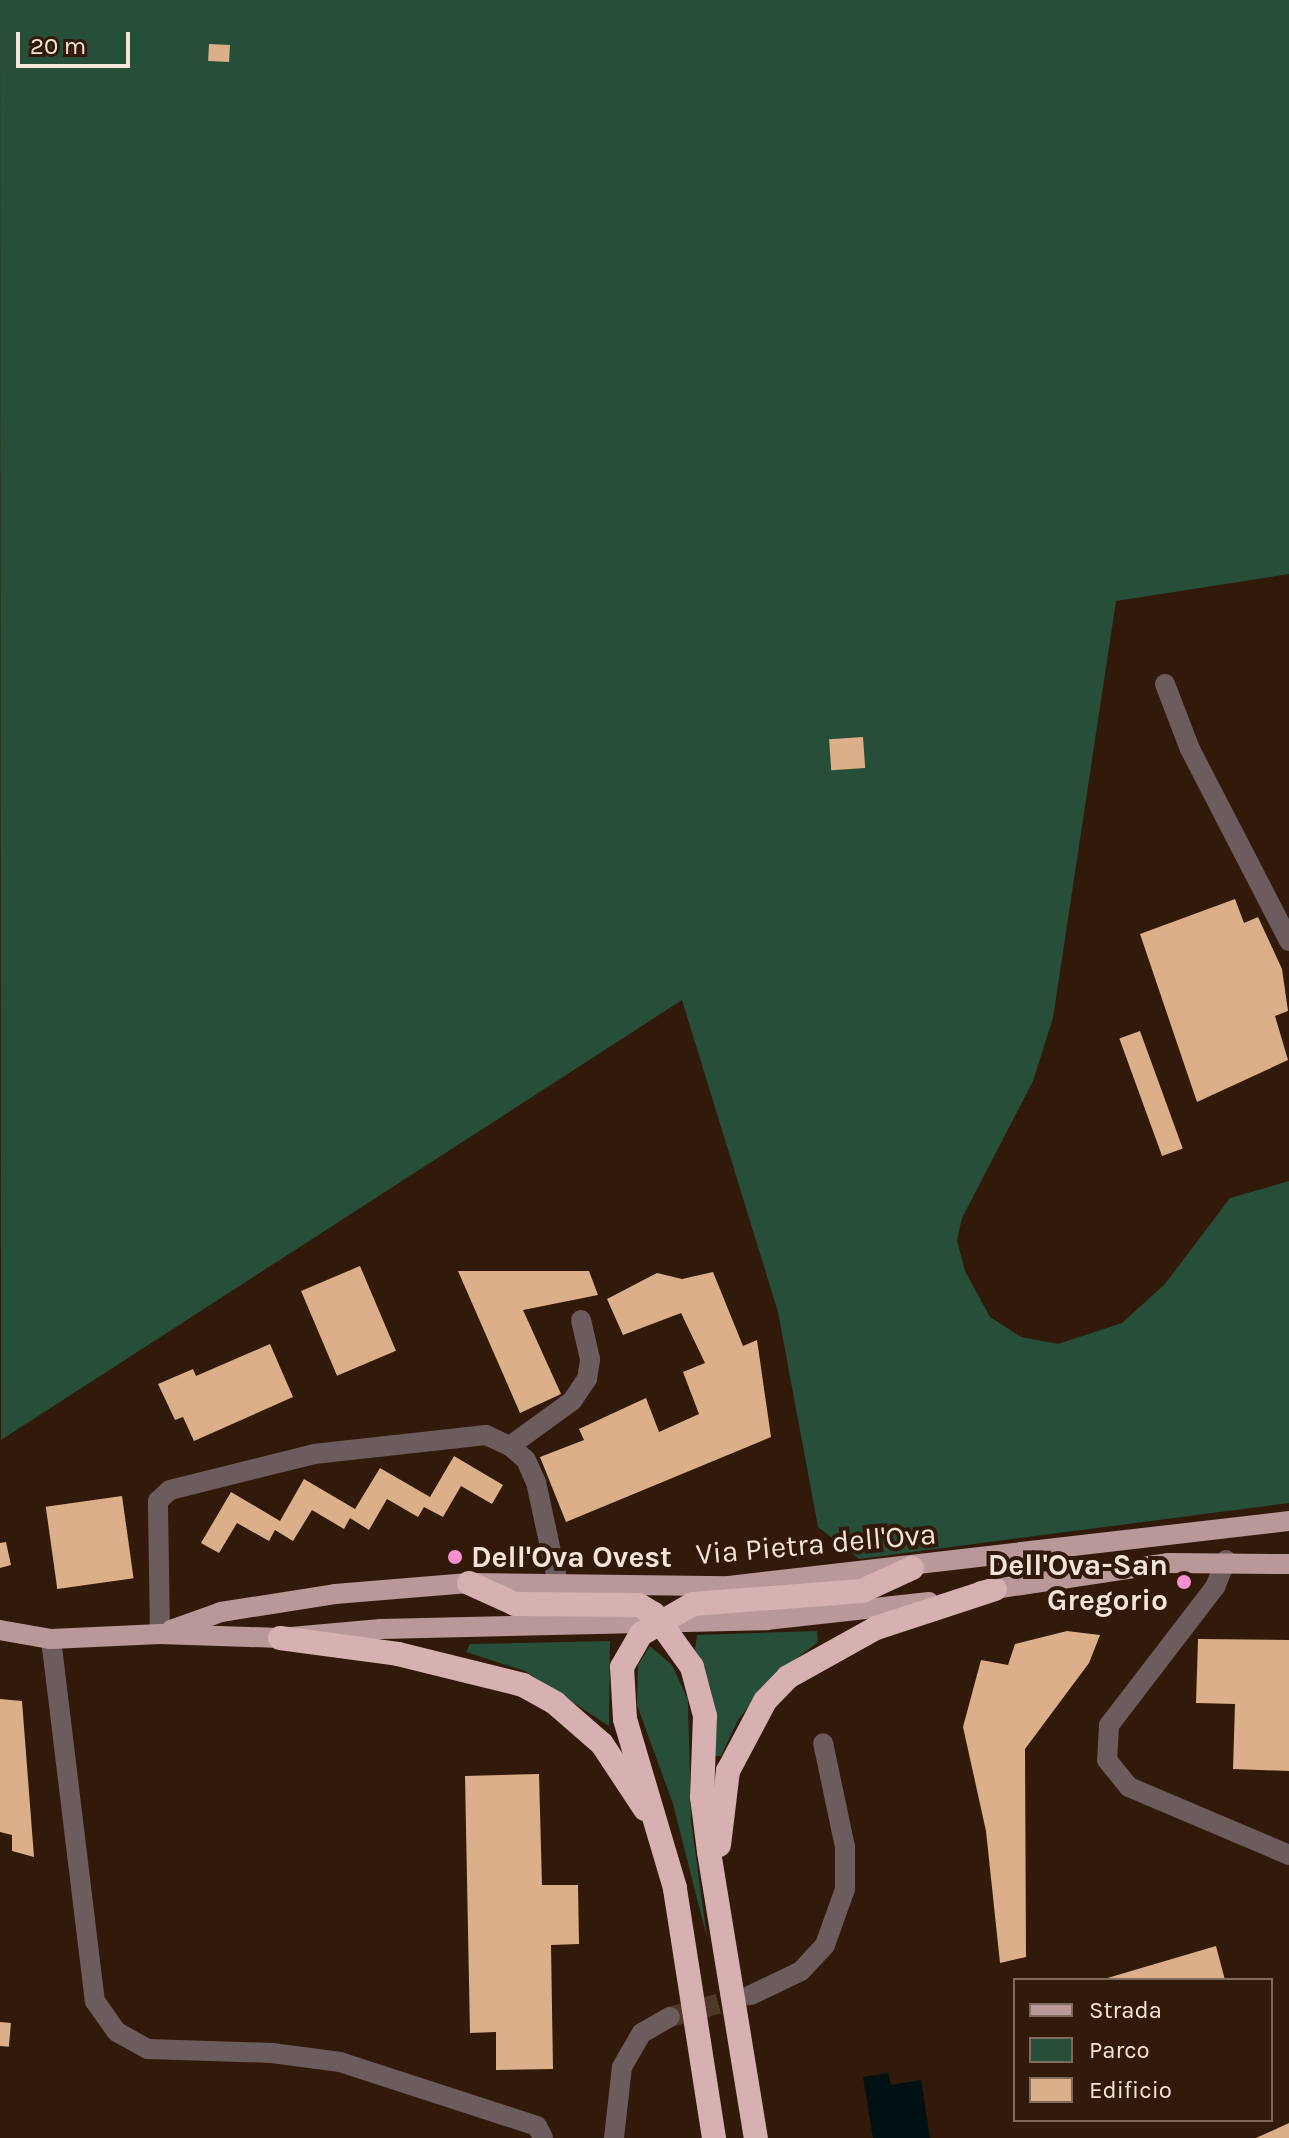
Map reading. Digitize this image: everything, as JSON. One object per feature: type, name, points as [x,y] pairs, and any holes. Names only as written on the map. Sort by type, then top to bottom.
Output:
[{"type":"highway","points":[[714,2138],[695,2002],[663,1838],[620,1690],[631,1646],[660,1622],[693,1604],[862,1591],[912,1568]]},
{"type":"highway","points":[[469,1583],[515,1604],[639,1605],[660,1622],[701,1690],[702,1797],[756,2138]]},
{"type":"highway","points":[[720,1912],[719,1836],[728,1771],[765,1701],[788,1677],[876,1628],[995,1589]]},
{"type":"highway","points":[[280,1638],[398,1654],[523,1685],[555,1703],[602,1744],[663,1838]]},
{"type":"main road","name":"Via Pietra dell'Ova","points":[[160,1634],[221,1612],[335,1594],[469,1583],[729,1586],[912,1568],[1289,1521]]},
{"type":"main road","name":"Via Pietra dell'Ova","points":[[0,1630],[51,1639],[160,1634],[280,1638],[381,1629],[835,1614],[1169,1563],[1226,1560],[1289,1564]]},
{"type":"lane","points":[[1165,684],[1190,749],[1289,941]]},
{"type":"lane","points":[[510,1446],[572,1401],[587,1379],[590,1359],[581,1320]]},
{"type":"lane","points":[[160,1634],[155,1514],[158,1501],[170,1490],[314,1454],[486,1435],[510,1446],[526,1460],[536,1482],[558,1584]]},
{"type":"lane","points":[[1226,1560],[1215,1587],[1109,1725],[1107,1760],[1129,1787],[1289,1855]]},
{"type":"lane","points":[[51,1639],[95,2001],[117,2032],[148,2049],[272,2053],[340,2062],[537,2126],[543,2138]]},
{"type":"lane","points":[[751,1995],[801,1971],[825,1945],[845,1889],[845,1847],[823,1743]]},
{"type":"lane","points":[[614,2138],[622,2067],[642,2033],[670,2017]]},
{"type":"green space","points":[[0,0],[1289,0],[1289,574],[1116,601],[1053,1018],[1033,1081],[962,1218],[957,1240],[965,1271],[990,1317],[1021,1337],[1058,1344],[1122,1323],[1165,1284],[1230,1198],[1289,1181],[1289,1503],[859,1559],[818,1527],[778,1312],[682,1000],[1,1440]]},
{"type":"green space","points":[[817,1631],[818,1642],[772,1677],[738,1720],[721,1756],[715,1756],[711,1690],[695,1650],[697,1635]]},
{"type":"green space","points":[[610,1641],[609,1726],[525,1671],[466,1652],[470,1644]]},
{"type":"green space","points":[[650,1646],[672,1665],[688,1700],[691,1820],[707,1938],[673,1804],[637,1705],[638,1665]]},
{"type":"shaded area","points":[[888,2073],[891,2085],[921,2080],[930,2138],[873,2138],[863,2077]]},
{"type":"building","points":[[209,44],[230,45],[229,62],[208,61]]},
{"type":"building","points":[[863,737],[865,768],[831,770],[829,739]]},
{"type":"building","points":[[1235,899],[1244,923],[1258,917],[1282,969],[1288,1011],[1275,1016],[1288,1060],[1197,1102],[1140,934]]},
{"type":"building","points":[[1140,1031],[1183,1148],[1162,1156],[1119,1039]]},
{"type":"building","points":[[360,1266],[396,1351],[337,1376],[301,1291]]},
{"type":"building","points":[[458,1271],[589,1271],[598,1295],[523,1310],[561,1394],[520,1413]]},
{"type":"building","points":[[713,1272],[743,1346],[757,1340],[771,1437],[566,1522],[540,1457],[584,1440],[579,1429],[646,1398],[659,1432],[699,1414],[683,1372],[705,1363],[681,1313],[623,1335],[607,1299],[657,1273],[682,1279]]},
{"type":"building","points":[[270,1344],[293,1397],[194,1441],[183,1417],[175,1420],[158,1384],[193,1369],[196,1376]]},
{"type":"building","points":[[454,1456],[503,1485],[492,1504],[461,1486],[443,1517],[424,1507],[418,1517],[387,1499],[369,1530],[350,1518],[344,1529],[312,1510],[293,1541],[275,1530],[269,1541],[237,1523],[219,1553],[201,1543],[231,1492],[280,1521],[304,1479],[355,1509],[380,1468],[430,1497]]},
{"type":"building","points":[[122,1496],[134,1578],[57,1589],[46,1507]]},
{"type":"building","points":[[6,1542],[11,1565],[0,1568],[0,1543]]},
{"type":"building","points":[[1067,1631],[1100,1635],[1089,1663],[1025,1749],[1026,1957],[1000,1963],[986,1831],[963,1727],[981,1660],[1008,1665],[1015,1644]]},
{"type":"building","points":[[1198,1639],[1289,1640],[1289,1771],[1233,1769],[1235,1704],[1196,1703]]},
{"type":"building","points":[[0,1699],[22,1701],[34,1857],[12,1851],[12,1835],[0,1832]]},
{"type":"building","points":[[539,1774],[542,1885],[578,1885],[579,1944],[551,1945],[553,2069],[496,2070],[496,2032],[470,2033],[465,1776]]},
{"type":"building","points":[[1216,1946],[1224,1978],[1107,1978]]},
{"type":"building","points":[[0,2022],[11,2023],[9,2047],[0,2046]]},
{"type":"building","points":[[1289,2123],[1289,2138],[1256,2138]]},
{"type":"tunnel","points":[[670,2017],[747,1996]]},
{"type":"place","name":"Dell'Ova Ovest","points":[[455,1557]]},
{"type":"place","name":"Dell'Ova-San Gregorio","points":[[1184,1582]]}]
